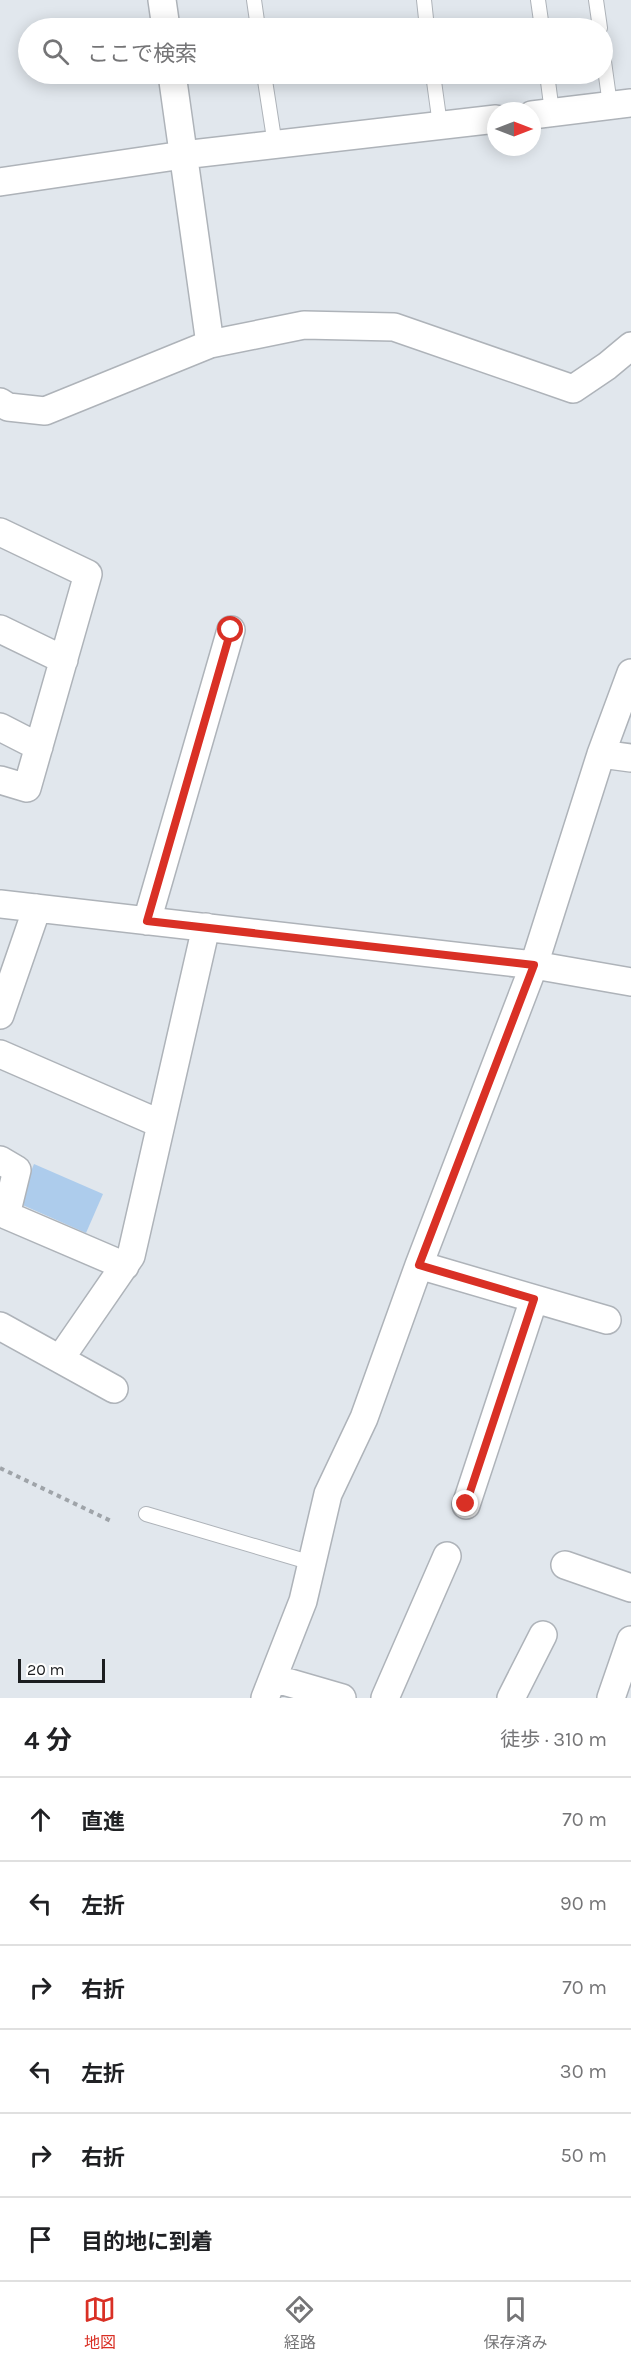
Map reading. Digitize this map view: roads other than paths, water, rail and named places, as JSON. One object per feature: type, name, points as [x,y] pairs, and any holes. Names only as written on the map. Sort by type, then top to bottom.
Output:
[{"type":"street","points":[[162,0],[165,18]]},
{"type":"street","points":[[173,84],[210,344]]},
{"type":"street","points":[[542,113],[620,104]]},
{"type":"street","points":[[0,182],[183,156],[487,120]]},
{"type":"street","points":[[0,402],[8,407],[45,411],[210,344],[304,325],[394,327],[573,389],[631,346]]},
{"type":"street","points":[[0,532],[88,574],[27,788],[0,780]]},
{"type":"street","points":[[0,629],[64,660]]},
{"type":"street","points":[[147,921],[231,630]]},
{"type":"street","points":[[342,1698],[269,1688],[303,1601],[328,1494],[364,1418],[419,1265],[534,965],[601,754],[631,673]]},
{"type":"street","points":[[0,728],[39,747]]},
{"type":"street","points":[[601,754],[631,758]]},
{"type":"street","points":[[0,904],[534,965],[631,982]]},
{"type":"street","points":[[0,1015],[37,908]]},
{"type":"street","points":[[60,1359],[131,1256],[206,927]]},
{"type":"street","points":[[0,1054],[161,1124]]},
{"type":"street","points":[[0,1161],[17,1170],[6,1215],[125,1266]]},
{"type":"street","points":[[419,1265],[607,1320]]},
{"type":"street","points":[[466,1504],[534,1299]]},
{"type":"street","points":[[0,1326],[114,1389]]},
{"type":"street","points":[[386,1698],[447,1556]]},
{"type":"street","points":[[565,1565],[631,1588]]},
{"type":"street","points":[[510,1698],[543,1635]]},
{"type":"street","points":[[611,1698],[631,1640]]},
{"type":"street","points":[[619,1698],[631,1694]]},
{"type":"lane","points":[[254,0],[257,18]]},
{"type":"lane","points":[[424,0],[426,18]]},
{"type":"lane","points":[[538,0],[541,18]]},
{"type":"lane","points":[[596,0],[599,18]]},
{"type":"lane","points":[[613,81],[620,104]]},
{"type":"lane","points":[[265,84],[274,145]]},
{"type":"lane","points":[[434,84],[440,125]]},
{"type":"lane","points":[[542,113],[546,84]]},
{"type":"lane","points":[[146,1514],[312,1563]]}]
